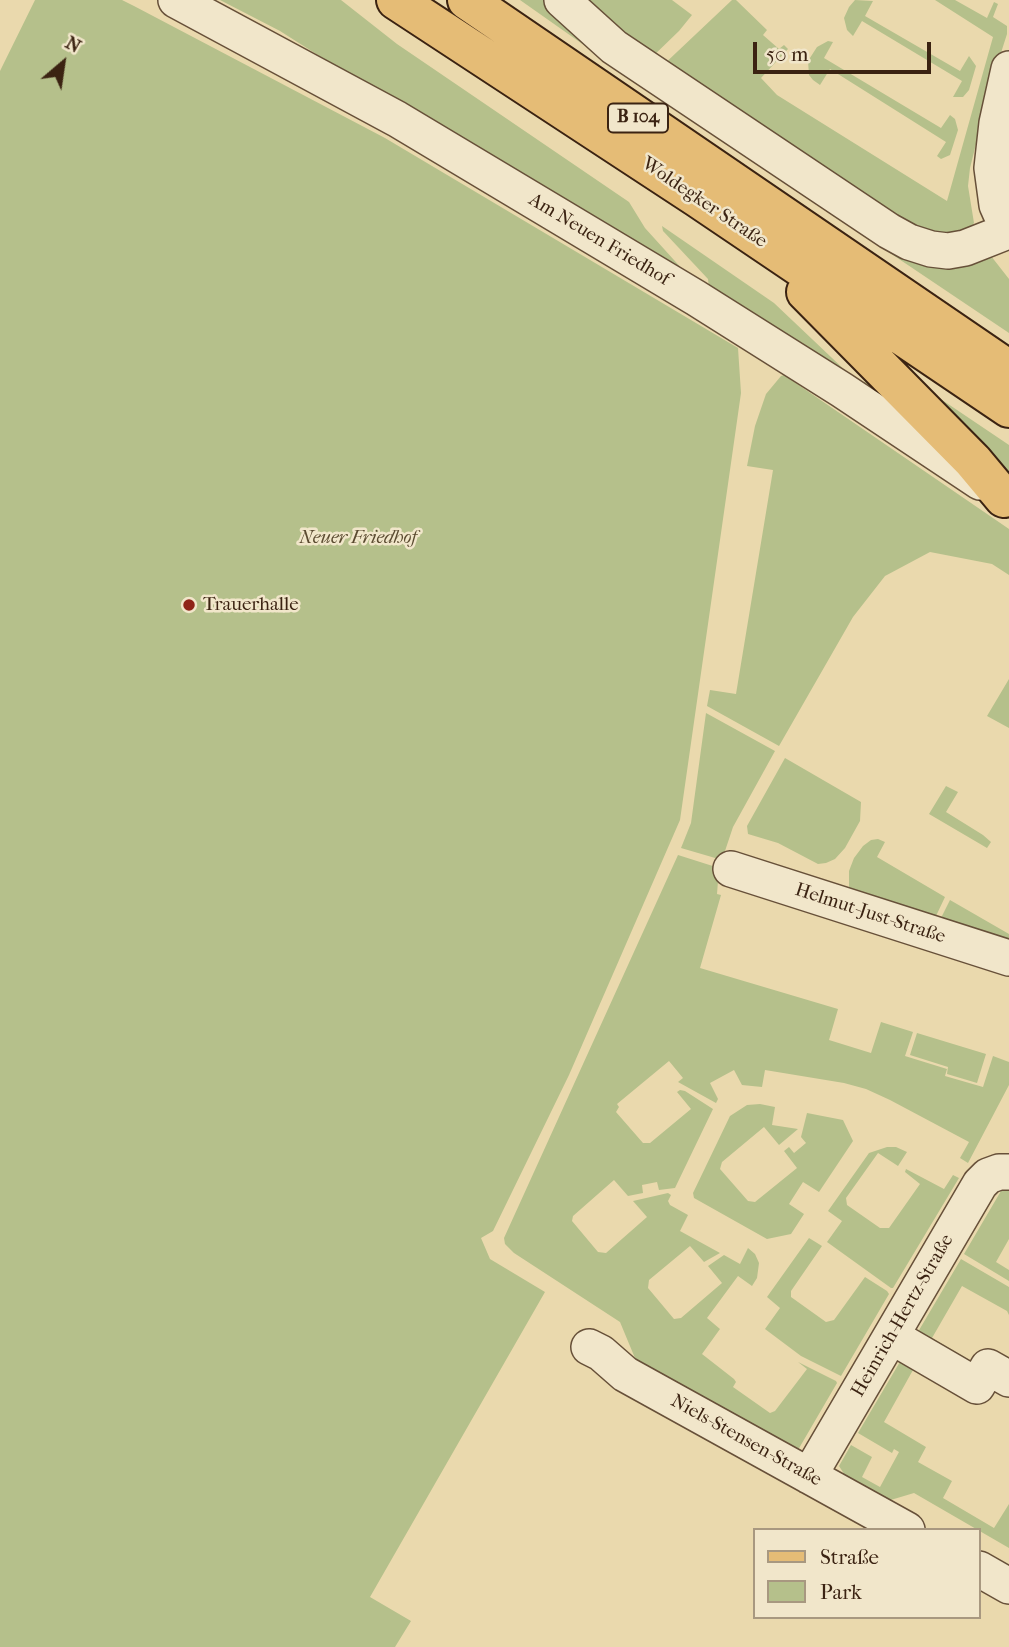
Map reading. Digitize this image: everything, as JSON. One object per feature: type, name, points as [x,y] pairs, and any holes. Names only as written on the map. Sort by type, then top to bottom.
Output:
[{"type":"main road","name":"Woldegker Straße","points":[[396,0],[1009,408]]},
{"type":"main road","name":"Woldegker Straße","points":[[467,0],[1009,370]]},
{"type":"main road","points":[[737,225],[964,452],[1007,500]]},
{"type":"street","name":"Am Neuen Friedhof","points":[[176,0],[397,119],[696,298],[842,390],[1007,500]]},
{"type":"street","points":[[562,0],[614,47],[889,231],[909,242],[931,249],[948,251],[965,248],[1009,231],[998,205],[992,168],[997,123],[1009,69]]},
{"type":"street","name":"Helmut-Just-Straße","points":[[731,869],[1009,958]]},
{"type":"street","name":"Heinrich-Hertz-Straße","points":[[810,1476],[980,1184],[988,1176],[1009,1172]]},
{"type":"street","points":[[891,1336],[977,1386],[988,1367],[1009,1379]]},
{"type":"street","name":"Niels-Stensen-Straße","points":[[589,1347],[601,1353],[625,1374],[903,1528]]},
{"type":"street","points":[[981,1570],[1009,1586]]},
{"type":"green space","name":"Neuer Friedhof","points":[[35,0],[122,0],[385,138],[738,348],[741,393],[680,820],[569,1075],[493,1231],[481,1238],[490,1259],[545,1292],[370,1597],[411,1621],[395,1647],[0,1647],[0,71]]},
{"type":"green space","points":[[220,0],[341,0],[397,44],[629,202],[645,228],[693,281],[472,153],[280,31]]},
{"type":"green space","points":[[520,0],[553,0],[635,81]]},
{"type":"green space","points":[[572,0],[672,0],[692,15],[648,61]]},
{"type":"green space","points":[[732,0],[736,0],[767,30],[763,35],[779,49],[784,45],[788,49],[761,78],[777,95],[947,201],[993,37],[935,0],[955,0],[987,18],[994,2],[998,4],[993,17],[1007,26],[1007,34],[991,84],[970,168],[968,186],[974,223],[969,230],[931,239],[659,69]]},
{"type":"green space","points":[[855,0],[873,1],[865,16],[960,71],[969,56],[976,66],[969,90],[963,97],[953,97],[962,81],[862,21],[853,36],[847,30],[844,18]]},
{"type":"green space","points":[[828,41],[833,42],[824,58],[941,128],[950,115],[955,119],[958,130],[950,155],[941,159],[937,156],[946,142],[830,69],[820,85],[813,80],[809,75],[808,61],[817,47]]},
{"type":"green space","points":[[646,89],[816,192],[991,256],[1009,279],[1009,333]]},
{"type":"green space","points":[[662,226],[774,303],[851,376],[870,383],[955,454],[709,288],[708,279],[663,231]]},
{"type":"green space","points":[[784,375],[1009,529],[1009,575],[992,564],[930,552],[885,576],[853,617],[779,746],[707,706],[710,690],[736,694],[773,470],[747,466],[755,426],[766,394]]},
{"type":"green space","points":[[908,377],[1009,445],[1009,481]]},
{"type":"green space","points":[[1009,679],[1009,728],[987,716]]},
{"type":"green space","points":[[706,713],[775,751],[733,827],[722,860],[681,848],[691,823]]},
{"type":"green space","points":[[785,758],[861,802],[860,821],[845,848],[835,859],[826,863],[818,864],[778,843],[748,834],[747,826]]},
{"type":"green space","points":[[946,786],[958,792],[946,812],[991,842],[987,848],[929,814]]},
{"type":"green space","points":[[878,839],[885,842],[877,857],[945,897],[936,916],[849,888],[849,871],[854,858],[863,846]]},
{"type":"green space","points":[[678,855],[719,868],[717,894],[721,895],[700,968],[838,1009],[829,1040],[871,1053],[881,1022],[913,1032],[905,1056],[947,1069],[945,1076],[983,1087],[993,1056],[1009,1062],[1009,1085],[968,1163],[960,1158],[969,1142],[890,1100],[844,1083],[765,1070],[762,1087],[742,1085],[734,1070],[710,1083],[718,1099],[716,1103],[678,1082],[683,1078],[669,1061],[617,1104],[619,1107],[616,1112],[643,1143],[650,1143],[691,1109],[677,1092],[680,1090],[713,1109],[675,1188],[659,1190],[657,1182],[642,1185],[643,1193],[628,1196],[614,1180],[573,1216],[572,1221],[598,1252],[606,1253],[647,1217],[633,1201],[668,1193],[671,1195],[668,1201],[670,1205],[688,1215],[680,1231],[720,1253],[704,1262],[690,1246],[649,1280],[648,1288],[674,1319],[681,1318],[722,1283],[708,1266],[724,1255],[740,1264],[748,1248],[755,1254],[759,1263],[757,1278],[752,1286],[738,1276],[707,1318],[720,1329],[702,1354],[734,1379],[736,1382],[733,1387],[770,1413],[775,1411],[807,1369],[798,1362],[836,1381],[798,1450],[642,1375],[620,1322],[514,1253],[505,1244],[504,1238]]},
{"type":"green space","points":[[950,900],[1009,934],[1009,949],[948,928],[948,920],[941,918]]},
{"type":"green space","points":[[917,1033],[986,1054],[977,1083],[947,1074],[948,1067],[910,1055]]},
{"type":"green space","points":[[747,1105],[775,1107],[772,1125],[798,1129],[779,1145],[764,1127],[722,1162],[720,1169],[748,1201],[755,1202],[797,1168],[784,1151],[789,1147],[794,1153],[806,1143],[801,1137],[807,1113],[843,1120],[853,1141],[819,1192],[803,1182],[789,1204],[804,1214],[791,1234],[767,1239],[694,1198],[693,1193],[730,1116]]},
{"type":"green space","points":[[896,1147],[907,1152],[898,1166],[878,1153],[846,1198],[847,1205],[880,1228],[889,1228],[920,1184],[905,1172],[906,1169],[944,1189],[953,1175],[959,1178],[893,1288],[827,1242],[842,1221],[828,1211],[869,1153]]},
{"type":"green space","points":[[1009,1189],[1009,1239],[996,1262],[1009,1270],[1009,1281],[964,1254],[1001,1191]]},
{"type":"green space","points":[[809,1238],[822,1246],[791,1291],[791,1297],[826,1322],[834,1320],[865,1277],[889,1294],[841,1376],[801,1356],[765,1329],[780,1308],[767,1297]]},
{"type":"green space","points":[[961,1259],[1009,1287],[1009,1315],[1007,1311],[962,1286],[932,1338],[975,1363],[970,1366],[915,1337]]},
{"type":"green space","points":[[904,1355],[957,1389],[956,1395],[913,1370],[884,1422],[926,1447],[918,1462],[952,1481],[943,1498],[994,1528],[1009,1504],[1009,1548],[981,1532],[981,1528],[974,1528],[914,1493],[884,1502],[850,1483],[839,1466],[851,1445],[872,1457],[862,1477],[880,1487],[899,1452],[894,1449],[892,1453],[858,1433]]},
{"type":"place","name":"Trauerhalle","points":[[189,605]]}]
